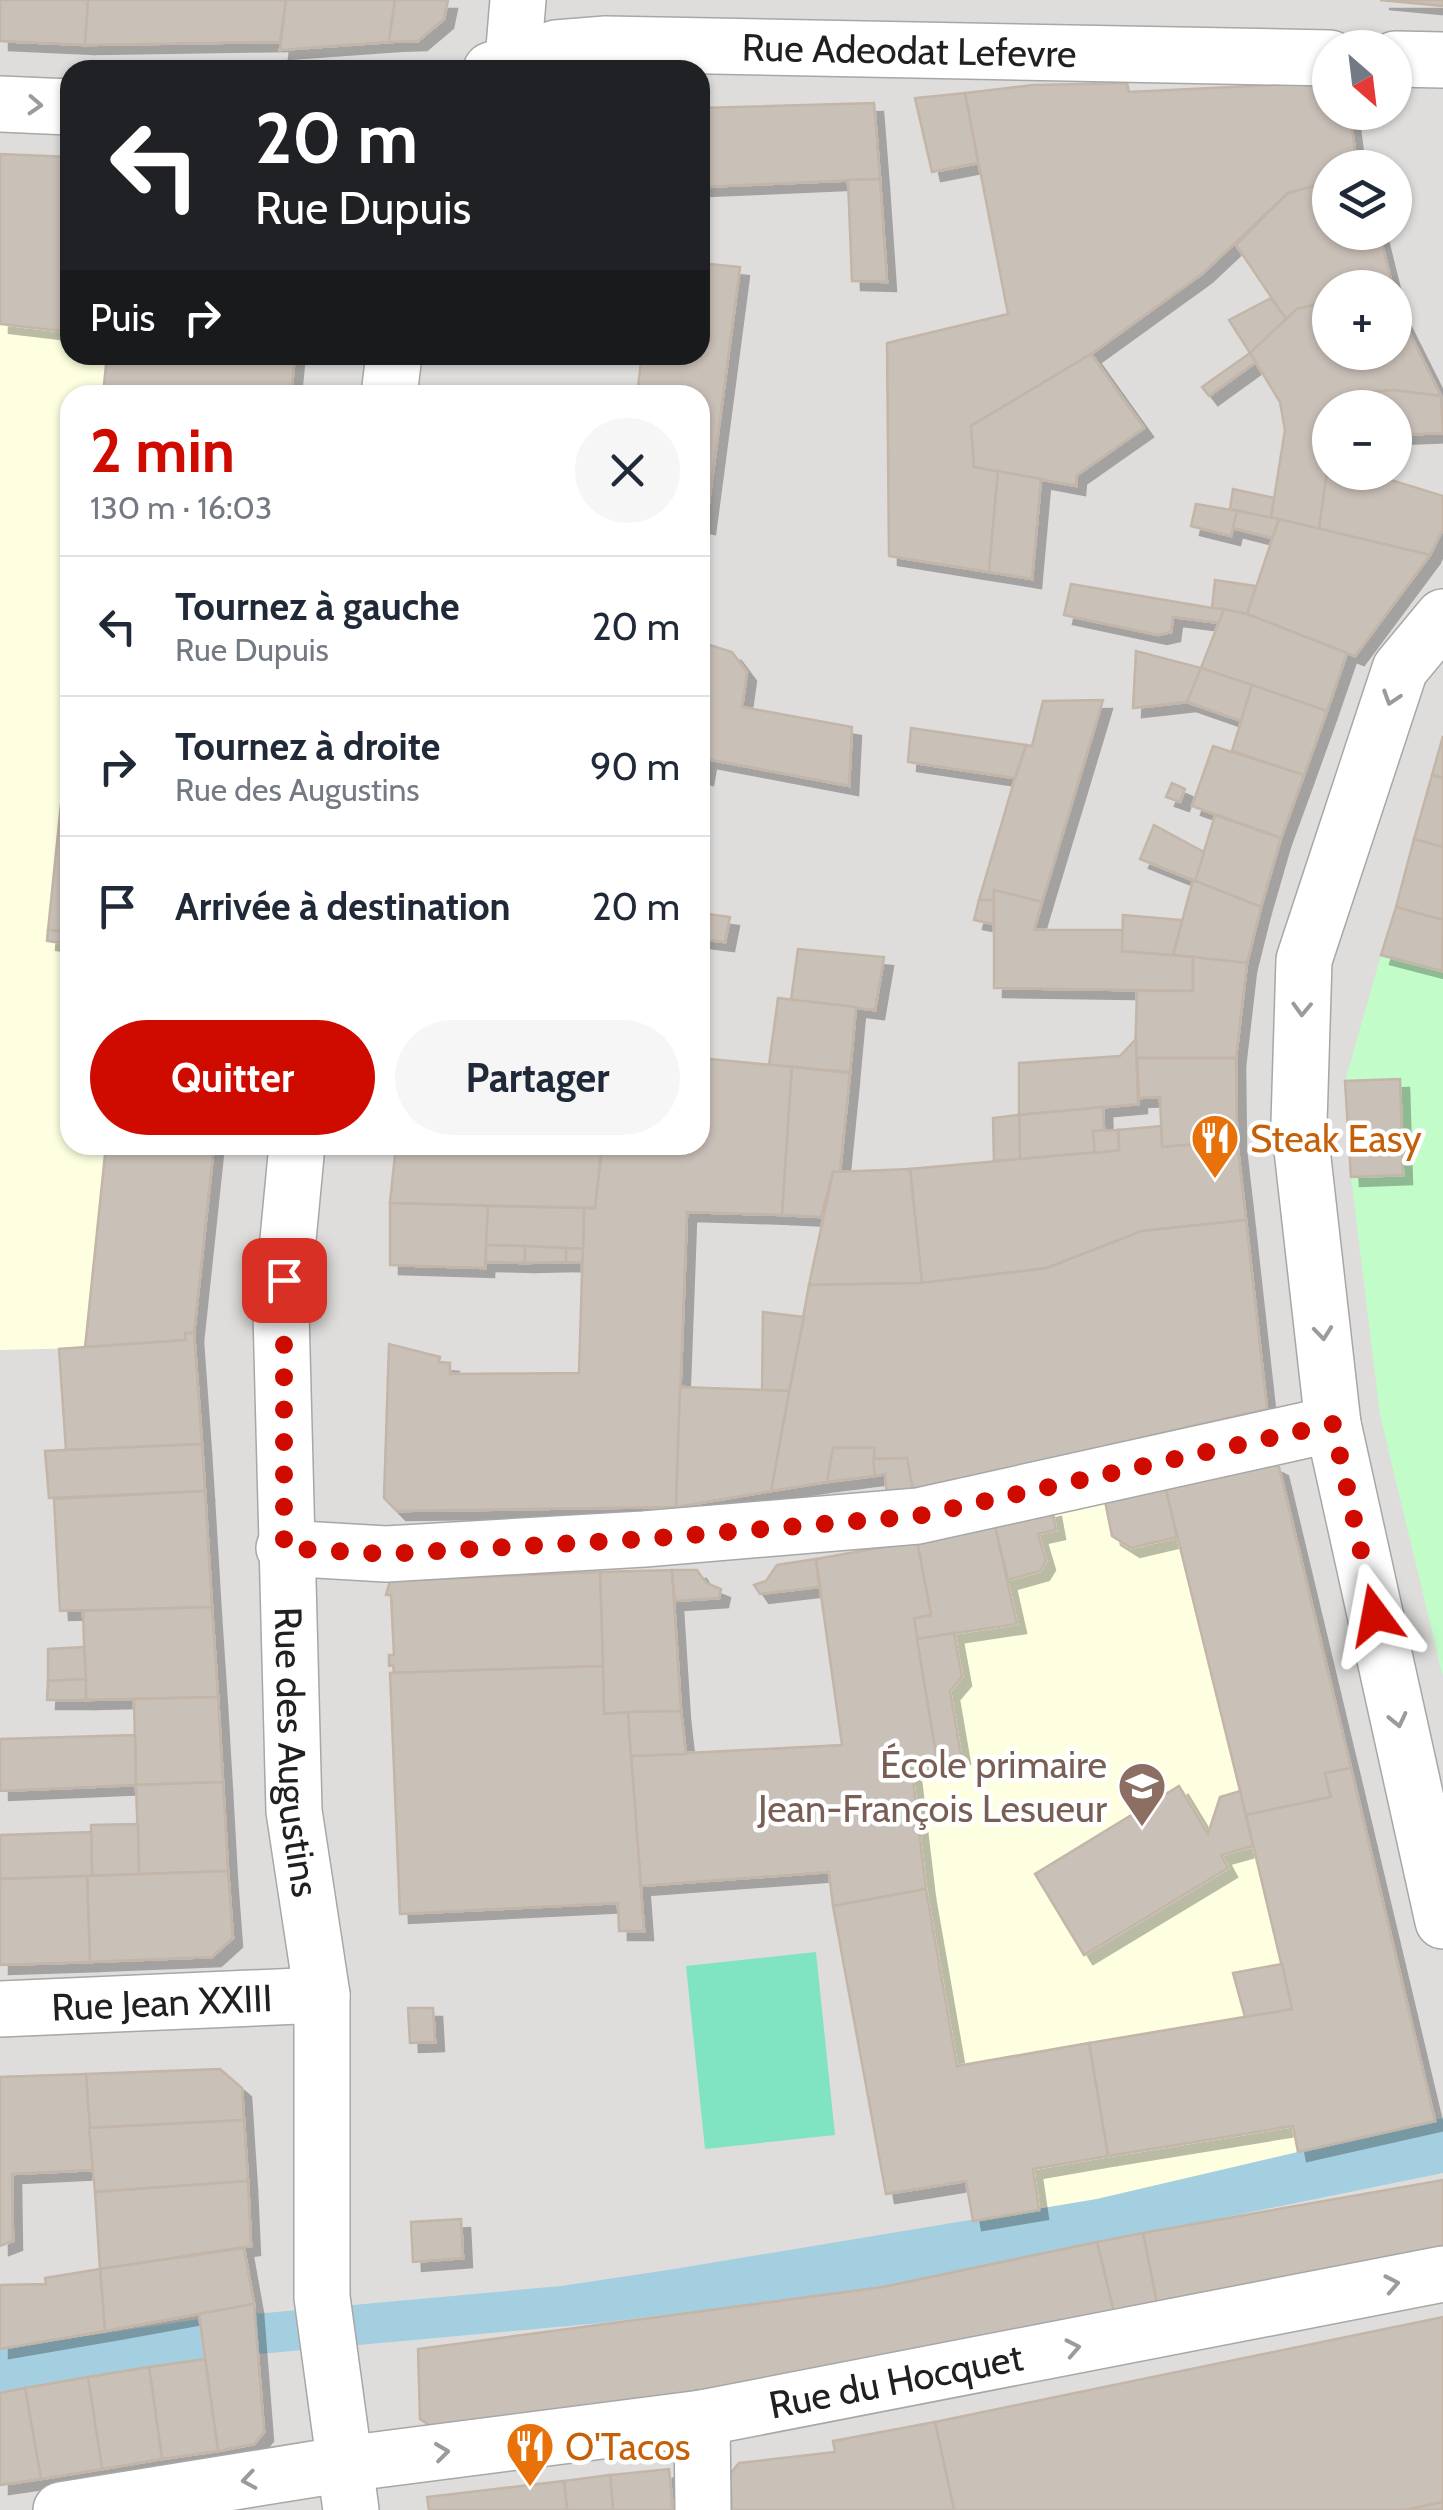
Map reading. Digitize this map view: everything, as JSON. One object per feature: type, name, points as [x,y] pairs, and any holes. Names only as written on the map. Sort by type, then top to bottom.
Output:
[{"type":"street","points":[[503,60],[518,0]]},
{"type":"street","name":"Rue Adeodat Lefevre","points":[[518,60],[556,48],[606,44],[1312,58]]},
{"type":"street","points":[[0,104],[60,107]]},
{"type":"street","points":[[1443,618],[1400,669],[1304,960],[1299,1123],[1333,1424],[1443,1920]]},
{"type":"street","name":"Rue des Augustins","points":[[297,1155],[281,1313],[284,1548],[294,1811],[322,1995],[322,2297],[348,2487]]},
{"type":"street","points":[[284,1548],[386,1554],[644,1539],[918,1516],[1333,1424]]},
{"type":"street","name":"Rue Jean XXIII","points":[[0,2009],[322,1995]]},
{"type":"street","name":"Rue du Hocquet","points":[[62,2510],[348,2487],[1443,2274]]},
{"type":"street","points":[[702,2418],[703,2510]]},
{"type":"shaded area","points":[[0,0],[1443,0],[1443,2510],[0,2510]]},
{"type":"shaded area","points":[[0,154],[60,157],[60,365],[294,365],[292,385],[60,385],[60,1155],[213,1155],[194,1333],[85,1348],[0,1350]]},
{"type":"shaded area","name":"École primaire Jean-François Lesueur","points":[[1263,1459],[1279,1467],[1435,2121],[1097,2199],[973,2221],[966,2181],[886,2194],[833,1906],[926,1889],[911,1763],[937,1759],[917,1541]]},
{"type":"green space","points":[[1443,738],[1443,1677],[1380,1415],[1351,1177],[1345,1081]]},
{"type":"green space","points":[[816,1952],[835,2135],[705,2149],[686,1966]]},
{"type":"water","points":[[1443,2118],[1443,2173],[883,2287],[600,2323],[205,2359],[0,2393],[0,2349],[200,2319],[561,2286],[668,2270],[1097,2199]]},
{"type":"building","points":[[0,0],[88,0],[85,45],[0,41]]},
{"type":"building","points":[[88,0],[286,0],[280,42],[85,45]]},
{"type":"building","points":[[286,0],[395,0],[389,42],[280,50]]},
{"type":"building","points":[[395,0],[448,0],[444,19],[418,41],[389,42]]},
{"type":"building","points":[[1380,0],[1443,0],[1443,6]]},
{"type":"building","points":[[1127,83],[1129,92],[1312,83],[1312,130],[1352,130],[1355,150],[1312,150],[1312,187],[1288,193],[1203,273],[1091,354],[971,426],[974,467],[998,471],[989,572],[889,556],[887,343],[1008,314],[965,93],[1033,85]]},
{"type":"building","points":[[965,93],[978,163],[932,172],[915,98]]},
{"type":"building","points":[[874,103],[880,179],[710,187],[710,108]]},
{"type":"building","points":[[0,154],[60,157],[60,331],[0,324]]},
{"type":"building","points":[[880,179],[887,282],[852,281],[848,180]]},
{"type":"building","points":[[1312,187],[1312,250],[1384,250],[1388,270],[1312,270],[1312,305],[1297,309],[1286,319],[1236,245],[1288,193]]},
{"type":"building","points":[[710,264],[740,267],[710,495],[710,385],[638,385],[641,365],[710,365]]},
{"type":"building","points":[[1271,298],[1286,319],[1250,353],[1229,320]]},
{"type":"building","points":[[1312,305],[1312,370],[1412,370],[1412,338],[1441,396],[1412,390],[1312,390],[1312,490],[1325,490],[1319,529],[1271,518],[1285,430],[1280,402],[1250,353],[1297,309]]},
{"type":"building","points":[[1250,353],[1256,362],[1209,396],[1202,387]]},
{"type":"building","points":[[1091,354],[1144,428],[1077,475],[1076,486],[974,467],[971,426]]},
{"type":"building","points":[[106,365],[294,365],[292,385],[104,385]]},
{"type":"building","points":[[1412,392],[1441,396],[1443,433],[1412,434]]},
{"type":"building","points":[[998,471],[1041,479],[1032,579],[989,572]]},
{"type":"building","points":[[1412,486],[1443,496],[1443,529],[1430,555],[1319,529],[1325,490],[1412,490]]},
{"type":"building","points":[[1233,489],[1274,498],[1271,518],[1230,509]]},
{"type":"building","points":[[1196,504],[1237,511],[1231,536],[1191,526]]},
{"type":"building","points":[[1237,511],[1279,519],[1272,538],[1233,528]]},
{"type":"building","points":[[1279,519],[1430,555],[1355,656],[1247,614]]},
{"type":"building","points":[[1215,580],[1256,586],[1247,614],[1212,608]]},
{"type":"building","points":[[1071,584],[1224,609],[1219,623],[1173,617],[1171,632],[1158,635],[1064,615]]},
{"type":"building","points":[[1224,609],[1247,614],[1347,653],[1327,711],[1201,668]]},
{"type":"building","points":[[710,645],[732,652],[747,672],[742,707],[852,727],[849,786],[710,760]]},
{"type":"building","points":[[1136,651],[1201,668],[1187,702],[1133,708]]},
{"type":"building","points":[[1201,668],[1252,685],[1241,721],[1187,702]]},
{"type":"building","points":[[1252,685],[1327,711],[1304,775],[1232,751]]},
{"type":"building","points":[[1103,700],[1042,902],[994,890],[994,900],[979,900],[1026,745],[1032,746],[1043,701]]},
{"type":"building","points":[[911,728],[1026,745],[1015,778],[908,762]]},
{"type":"building","points":[[1443,736],[1443,778],[1432,775]]},
{"type":"building","points":[[1213,746],[1304,775],[1281,838],[1192,806]]},
{"type":"building","points":[[1432,775],[1443,778],[1443,847],[1414,839]]},
{"type":"building","points":[[1172,783],[1185,789],[1180,802],[1166,797]]},
{"type":"building","points":[[60,814],[60,931],[48,930]]},
{"type":"building","points":[[1215,815],[1281,838],[1261,907],[1195,881]]},
{"type":"building","points":[[1154,825],[1204,852],[1195,881],[1140,859]]},
{"type":"building","points":[[1414,839],[1443,847],[1443,920],[1396,907]]},
{"type":"building","points":[[1193,880],[1261,907],[1247,963],[1173,955]]},
{"type":"building","points":[[994,890],[1042,902],[1034,930],[1123,930],[1122,951],[1193,957],[1193,991],[994,988]]},
{"type":"building","points":[[979,900],[994,900],[993,924],[974,920]]},
{"type":"building","points":[[1396,907],[1443,920],[1442,971],[1381,955]]},
{"type":"building","points":[[710,914],[730,917],[725,942],[710,940]]},
{"type":"building","points":[[1123,915],[1182,920],[1173,955],[1122,951]]},
{"type":"building","points":[[48,930],[60,931],[60,943],[47,941]]},
{"type":"building","points":[[798,949],[884,957],[875,1010],[791,1000]]},
{"type":"building","points":[[1193,957],[1247,963],[1236,1058],[1135,1058],[1137,991],[1193,991]]},
{"type":"building","points":[[778,998],[856,1007],[850,1072],[769,1065]]},
{"type":"building","points":[[1136,1039],[1138,1104],[1019,1115],[1019,1063],[1120,1056]]},
{"type":"building","points":[[1137,1058],[1236,1058],[1237,1141],[1162,1147],[1160,1097],[1139,1098]]},
{"type":"building","points":[[710,1059],[792,1067],[782,1215],[687,1212],[676,1507],[397,1511],[384,1498],[389,1344],[440,1357],[439,1362],[450,1363],[450,1374],[579,1373],[584,1208],[595,1208],[601,1155],[710,1155]]},
{"type":"building","points":[[792,1067],[850,1073],[840,1172],[833,1172],[821,1217],[782,1215]]},
{"type":"building","points":[[1400,1079],[1403,1175],[1351,1177],[1345,1081]]},
{"type":"building","points":[[1103,1107],[1104,1131],[1093,1131],[1095,1153],[1020,1159],[1019,1115]]},
{"type":"building","points":[[1019,1115],[1020,1159],[994,1161],[993,1118]]},
{"type":"building","points":[[1161,1126],[1162,1147],[1237,1141],[1246,1220],[1142,1231],[1047,1268],[922,1283],[910,1169],[1119,1150],[1118,1130]]},
{"type":"building","points":[[1118,1130],[1119,1150],[1095,1153],[1093,1131]]},
{"type":"building","points":[[105,1155],[213,1155],[194,1333],[185,1333],[186,1340],[85,1348]]},
{"type":"building","points":[[395,1155],[601,1155],[595,1208],[390,1203]]},
{"type":"building","points":[[910,1169],[922,1283],[809,1285],[833,1172]]},
{"type":"building","points":[[390,1203],[488,1206],[485,1268],[390,1265]]},
{"type":"building","points":[[488,1206],[584,1208],[583,1249],[486,1245]]},
{"type":"building","points":[[1246,1220],[1267,1409],[913,1490],[907,1458],[873,1459],[874,1448],[833,1448],[827,1482],[771,1491],[809,1285],[922,1283],[1047,1268],[1142,1231]]},
{"type":"building","points":[[486,1245],[525,1246],[525,1263],[486,1262]]},
{"type":"building","points":[[525,1246],[566,1248],[566,1262],[525,1263]]},
{"type":"building","points":[[566,1248],[583,1249],[582,1263],[566,1262]]},
{"type":"building","points":[[763,1312],[804,1317],[789,1391],[762,1390]]},
{"type":"building","points":[[185,1333],[194,1333],[202,1444],[66,1450],[59,1349],[186,1340]]},
{"type":"building","points":[[680,1387],[789,1391],[771,1491],[676,1507]]},
{"type":"building","points":[[202,1444],[205,1491],[49,1498],[45,1451]]},
{"type":"building","points":[[833,1448],[874,1448],[875,1476],[827,1482]]},
{"type":"building","points":[[907,1458],[913,1490],[887,1496],[885,1474],[875,1476],[873,1459]]},
{"type":"building","points":[[1263,1459],[1279,1467],[1351,1768],[1325,1773],[1331,1797],[1246,1815],[1164,1482]]},
{"type":"building","points":[[1164,1482],[1177,1537],[1131,1548],[1112,1536],[1104,1496]]},
{"type":"building","points":[[205,1491],[212,1607],[60,1611],[54,1499]]},
{"type":"building","points":[[1052,1508],[1056,1530],[1038,1534],[1046,1561],[1040,1571],[1008,1580],[994,1522]]},
{"type":"building","points":[[994,1522],[1017,1624],[917,1639],[914,1618],[931,1615],[917,1541]]},
{"type":"building","points":[[917,1541],[931,1615],[914,1618],[937,1759],[911,1763],[926,1889],[833,1906],[829,1872],[641,1886],[631,1756],[842,1745],[816,1559]]},
{"type":"building","points":[[816,1559],[819,1587],[760,1594],[754,1585],[766,1581],[777,1565]]},
{"type":"building","points":[[672,1570],[681,1711],[604,1714],[600,1572]]},
{"type":"building","points":[[672,1570],[697,1570],[706,1583],[721,1589],[719,1598],[675,1601]]},
{"type":"building","points":[[600,1572],[603,1666],[394,1673],[393,1665],[389,1666],[389,1655],[394,1655],[391,1595],[386,1595],[390,1581]]},
{"type":"building","points":[[212,1607],[218,1697],[86,1700],[83,1611]]},
{"type":"building","points":[[954,1633],[962,1677],[950,1691],[961,1755],[937,1759],[917,1639]]},
{"type":"building","points":[[84,1647],[86,1679],[48,1681],[48,1649]]},
{"type":"building","points":[[603,1666],[604,1714],[628,1712],[644,1931],[619,1931],[618,1903],[400,1914],[390,1673]]},
{"type":"building","points":[[86,1679],[86,1700],[47,1700],[48,1681]]},
{"type":"building","points":[[218,1697],[223,1782],[136,1785],[134,1699]]},
{"type":"building","points":[[681,1711],[686,1754],[631,1756],[628,1712]]},
{"type":"building","points":[[135,1735],[136,1785],[0,1791],[0,1739]]},
{"type":"building","points":[[1351,1768],[1435,2121],[1298,2152],[1293,2126],[1108,2156],[1089,2043],[1292,2009],[1246,1815],[1331,1797],[1325,1773]]},
{"type":"building","points":[[223,1782],[228,1871],[139,1874],[136,1785]]},
{"type":"building","points":[[1179,1786],[1208,1834],[1220,1797],[1240,1791],[1253,1846],[1221,1855],[1228,1868],[1084,1955],[1035,1874]]},
{"type":"building","points":[[138,1824],[139,1874],[92,1876],[91,1825]]},
{"type":"building","points":[[91,1832],[92,1876],[0,1879],[0,1835]]},
{"type":"building","points":[[228,1871],[233,1938],[212,1957],[90,1962],[87,1876]]},
{"type":"building","points":[[87,1876],[90,1962],[0,1965],[0,1879]]},
{"type":"building","points":[[926,1889],[957,2066],[1089,2043],[1108,2156],[1033,2169],[1039,2210],[973,2221],[966,2181],[886,2194],[833,1906]]},
{"type":"building","points":[[1282,1964],[1292,2009],[1245,2017],[1233,1973]]},
{"type":"building","points":[[408,2008],[433,2008],[435,2042],[410,2043]]},
{"type":"building","points":[[220,2069],[242,2088],[244,2120],[89,2128],[86,2074]]},
{"type":"building","points":[[86,2074],[93,2170],[12,2174],[13,2241],[0,2246],[0,2077]]},
{"type":"building","points":[[244,2120],[248,2181],[95,2192],[89,2128]]},
{"type":"building","points":[[1443,2180],[1443,2249],[1158,2309],[1143,2233]]},
{"type":"building","points":[[248,2181],[251,2246],[100,2269],[95,2192]]},
{"type":"building","points":[[461,2219],[463,2258],[413,2262],[411,2222]]},
{"type":"building","points":[[1143,2233],[1158,2309],[1115,2317],[1097,2242]]},
{"type":"building","points":[[1097,2242],[1115,2317],[701,2400],[437,2430],[420,2419],[418,2349],[883,2287]]},
{"type":"building","points":[[244,2248],[254,2304],[105,2331],[100,2269]]},
{"type":"building","points":[[100,2269],[105,2331],[0,2349],[0,2285],[46,2284],[45,2278]]},
{"type":"building","points":[[254,2304],[264,2432],[254,2444],[218,2451],[199,2314]]},
{"type":"building","points":[[1443,2317],[1443,2502],[1405,2510],[954,2510],[935,2422]]},
{"type":"building","points":[[205,2359],[218,2451],[162,2459],[149,2367]]},
{"type":"building","points":[[149,2367],[162,2459],[102,2469],[88,2377]]},
{"type":"building","points":[[88,2377],[102,2469],[41,2479],[25,2388]]},
{"type":"building","points":[[25,2388],[41,2479],[0,2485],[0,2393]]},
{"type":"building","points":[[935,2422],[954,2510],[732,2510],[730,2474],[739,2463],[835,2452],[833,2441]]},
{"type":"building","points":[[669,2469],[673,2510],[613,2510],[610,2475]]},
{"type":"building","points":[[610,2475],[613,2510],[567,2510],[564,2481]]},
{"type":"building","name":"O'Tacos","points":[[564,2481],[567,2510],[429,2510],[427,2497]]},
{"type":"building","points":[[1443,2502],[1443,2510],[1405,2510]]},
{"type":"place","name":"Steak Easy","points":[[1215,1180]]},
{"type":"place","name":"École primaire Jean-François Lesueur","points":[[1142,1828]]},
{"type":"place","name":"O'Tacos","points":[[530,2488]]},
{"type":"route","points":[[284,1280],[284,1548],[386,1554],[644,1539],[918,1516],[1333,1424],[1375,1615]]}]
